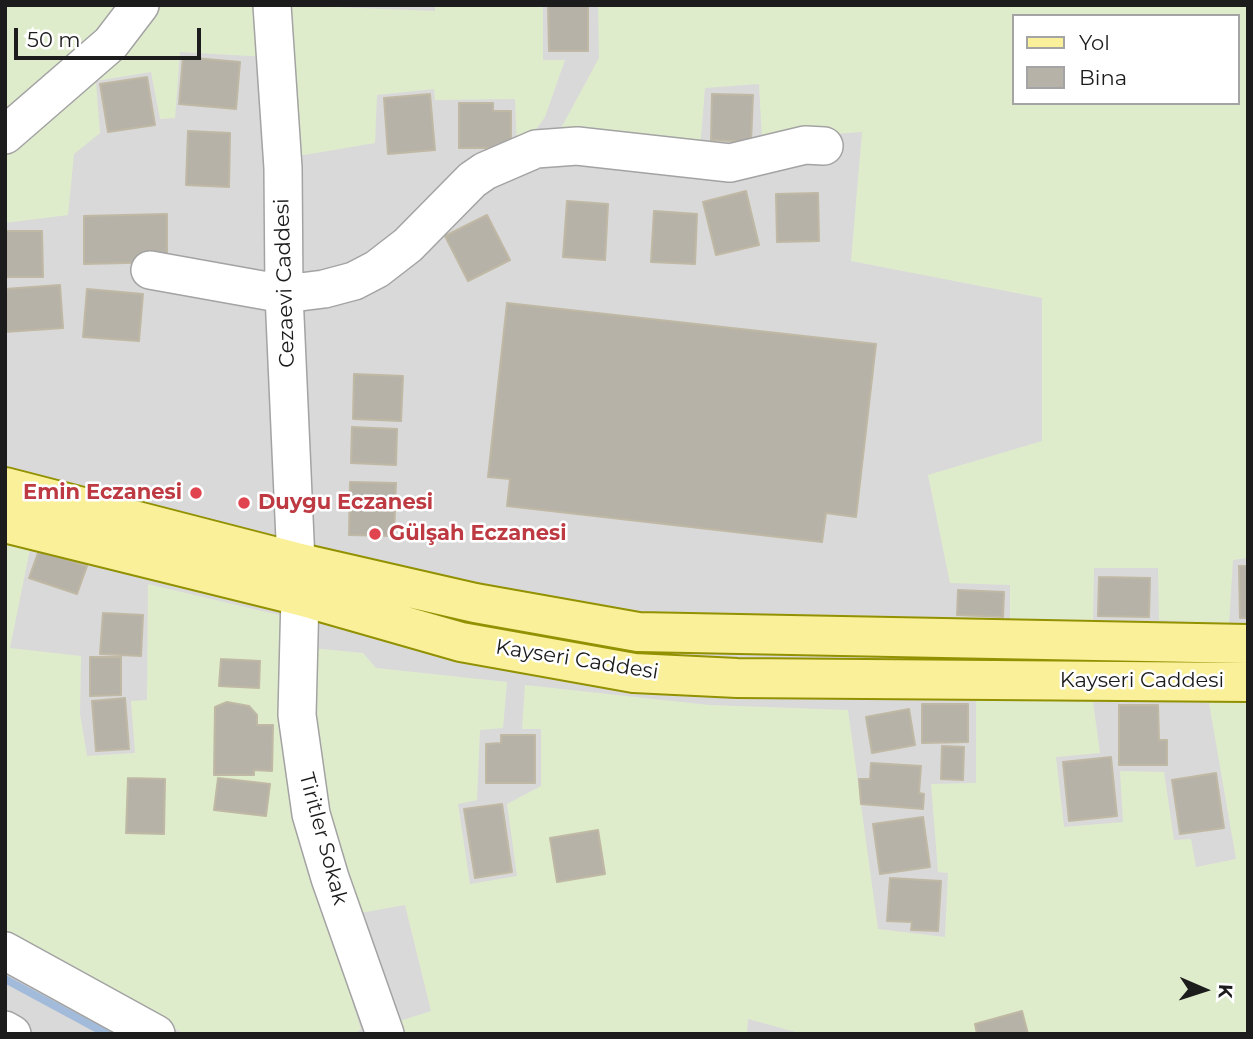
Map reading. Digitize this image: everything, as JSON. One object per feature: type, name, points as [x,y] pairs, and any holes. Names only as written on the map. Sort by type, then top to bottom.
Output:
[{"type":"main road","name":"Kayseri Caddesi","points":[[5,487],[298,579],[461,642],[634,673],[737,678],[1248,682]]},
{"type":"main road","name":"Kayseri Caddesi","points":[[5,523],[298,579],[475,603],[638,632],[1248,644]]},
{"type":"street","points":[[5,135],[111,43],[140,5]]},
{"type":"street","name":"Cezaevi Caddesi","points":[[272,5],[283,168],[284,294],[298,579]]},
{"type":"street","points":[[150,270],[284,294],[354,281],[377,269],[408,245],[485,170],[536,149],[577,146],[730,163],[805,145],[824,146]]},
{"type":"street","name":"Tiritler Sokak","points":[[298,579],[297,715],[305,780],[330,878],[385,1034]]},
{"type":"street","points":[[5,951],[156,1034]]},
{"type":"street","points":[[5,1030],[12,1034]]},
{"type":"shaded area","points":[[5,5],[1248,5],[1248,1034],[5,1034]]},
{"type":"green space","points":[[5,5],[128,5],[5,125]]},
{"type":"green space","points":[[148,5],[265,5],[268,57],[180,52],[175,118],[160,119],[151,72],[96,81],[100,133],[74,154],[68,215],[5,223],[5,143]]},
{"type":"green space","points":[[285,5],[435,11],[435,5],[543,5],[543,60],[565,60],[545,117],[530,138],[517,148],[515,99],[435,100],[434,89],[377,95],[375,143],[292,157]]},
{"type":"green space","points":[[598,5],[1248,5],[1248,558],[1233,560],[1229,624],[1159,620],[1158,568],[1094,568],[1093,622],[1010,619],[1010,585],[950,583],[928,475],[1042,441],[1042,298],[851,261],[862,132],[762,139],[759,84],[705,88],[700,150],[560,130],[599,58]]},
{"type":"green space","points":[[6,544],[30,549],[10,648],[81,656],[80,714],[87,756],[135,753],[131,701],[147,700],[148,584],[283,616],[329,928],[361,1029],[354,1034],[185,1034],[5,938]]},
{"type":"green space","points":[[311,648],[363,653],[376,668],[507,682],[503,728],[480,730],[477,800],[458,804],[470,884],[517,876],[507,804],[541,786],[541,729],[522,729],[525,685],[709,705],[848,710],[878,929],[945,937],[948,873],[938,872],[931,784],[976,783],[976,699],[1093,702],[1100,753],[1056,757],[1064,827],[1123,822],[1120,771],[1164,772],[1174,840],[1191,839],[1196,867],[1236,859],[1209,703],[1248,702],[1248,1034],[803,1034],[748,1019],[747,1034],[397,1034],[393,1023],[431,1011],[405,905],[355,914],[333,844],[316,731]]},
{"type":"building","points":[[548,5],[588,5],[588,51],[549,51]]},
{"type":"building","points":[[183,57],[240,62],[236,109],[179,104]]},
{"type":"building","points":[[147,77],[155,125],[108,132],[100,84]]},
{"type":"building","points":[[430,94],[435,150],[388,154],[384,98]]},
{"type":"building","points":[[712,94],[753,95],[751,142],[711,140]]},
{"type":"building","points":[[459,103],[493,103],[493,111],[511,111],[511,148],[459,148]]},
{"type":"building","points":[[188,131],[230,133],[229,187],[186,185]]},
{"type":"building","points":[[746,191],[759,245],[716,255],[703,202]]},
{"type":"building","points":[[818,193],[819,241],[777,242],[776,194]]},
{"type":"building","points":[[567,201],[608,204],[605,260],[563,257]]},
{"type":"building","points":[[654,211],[697,214],[695,264],[651,262]]},
{"type":"building","points":[[167,214],[167,262],[84,264],[84,216]]},
{"type":"building","points":[[487,215],[510,260],[468,281],[445,236]]},
{"type":"building","points":[[5,231],[42,231],[43,277],[5,277]]},
{"type":"building","points":[[60,285],[63,328],[5,332],[5,289]]},
{"type":"building","points":[[87,289],[143,294],[139,341],[83,337]]},
{"type":"building","points":[[507,303],[876,344],[856,517],[826,513],[822,542],[507,506],[510,479],[488,477]]},
{"type":"building","points":[[354,374],[403,376],[401,421],[353,419]]},
{"type":"building","points":[[352,427],[397,429],[396,465],[351,463]]},
{"type":"building","points":[[350,482],[396,483],[394,536],[349,535]]},
{"type":"building","points":[[39,550],[87,566],[77,594],[29,578]]},
{"type":"building","points":[[1239,566],[1248,566],[1248,618],[1240,618]]},
{"type":"building","points":[[1099,577],[1150,578],[1149,617],[1098,616]]},
{"type":"building","points":[[958,590],[1004,592],[1003,617],[957,615]]},
{"type":"building","points":[[103,613],[143,615],[141,656],[100,654]]},
{"type":"building","points":[[90,657],[121,657],[121,695],[90,696]]},
{"type":"building","points":[[221,659],[260,661],[259,688],[219,686]]},
{"type":"building","points":[[125,698],[129,749],[96,751],[92,701]]},
{"type":"building","points":[[227,702],[249,706],[257,715],[257,725],[273,725],[272,771],[254,770],[254,775],[214,775],[215,707]]},
{"type":"building","points":[[922,704],[968,704],[968,742],[922,743]]},
{"type":"building","points":[[1119,705],[1158,705],[1159,740],[1167,740],[1167,765],[1119,765]]},
{"type":"building","points":[[909,709],[915,745],[872,753],[866,717]]},
{"type":"building","points":[[501,735],[535,735],[535,783],[486,783],[486,744],[501,743]]},
{"type":"building","points":[[942,746],[964,747],[963,780],[941,779]]},
{"type":"building","points":[[1111,757],[1117,816],[1069,821],[1063,762]]},
{"type":"building","points":[[871,763],[921,766],[919,793],[924,794],[923,809],[861,804],[859,779],[870,779]]},
{"type":"building","points":[[1216,773],[1224,828],[1180,834],[1172,780]]},
{"type":"building","points":[[128,778],[165,779],[164,834],[126,833]]},
{"type":"building","points":[[218,778],[270,784],[266,816],[214,810]]},
{"type":"building","points":[[502,804],[512,872],[475,878],[464,809]]},
{"type":"building","points":[[923,817],[930,867],[880,874],[873,824]]},
{"type":"building","points":[[598,830],[605,874],[557,882],[550,838]]},
{"type":"building","points":[[890,878],[941,881],[938,931],[911,930],[912,922],[887,921]]},
{"type":"building","points":[[1022,1011],[1028,1034],[977,1034],[975,1024]]},
{"type":"waterway","points":[[5,979],[107,1034]]},
{"type":"place","name":"Emin Eczanesi","points":[[196,493]]},
{"type":"place","name":"Duygu Eczanesi","points":[[244,503]]},
{"type":"place","name":"Gülşah Eczanesi","points":[[375,534]]}]
